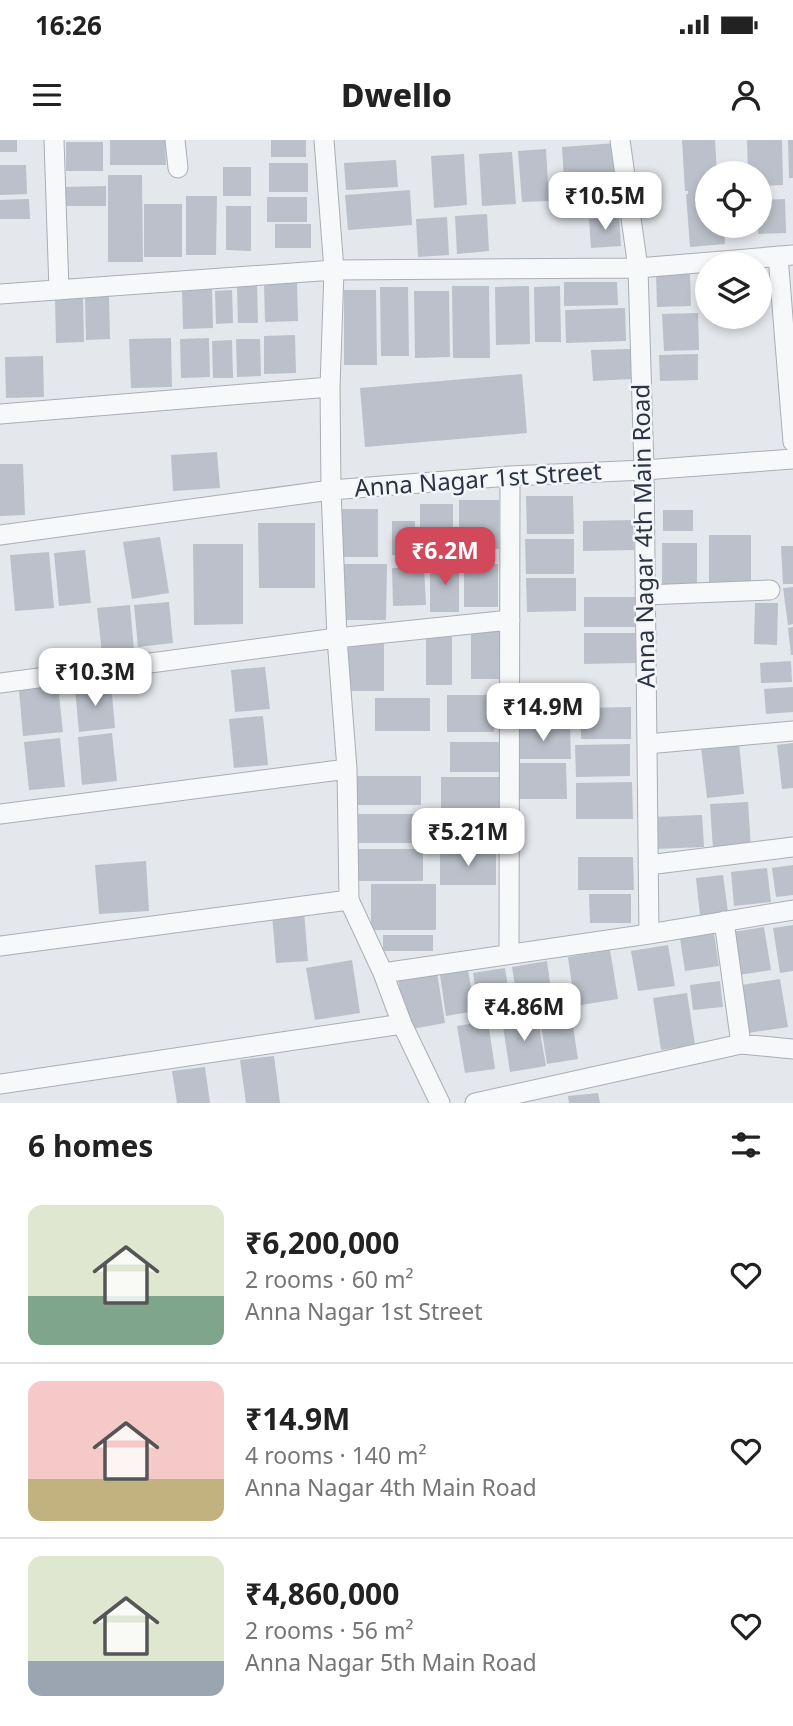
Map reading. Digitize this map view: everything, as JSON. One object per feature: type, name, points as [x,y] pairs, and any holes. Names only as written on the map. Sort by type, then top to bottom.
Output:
[{"type":"street","points":[[54,140],[59,290]]},
{"type":"street","points":[[175,140],[178,168]]},
{"type":"street","points":[[324,140],[334,270],[330,387],[331,489],[346,769],[349,901],[383,973],[402,1024],[440,1103]]},
{"type":"street","name":"Anna Nagar 4th Main Road","points":[[620,140],[638,268],[644,470],[649,934]]},
{"type":"street","points":[[0,293],[334,270],[638,268],[785,256],[793,442]]},
{"type":"street","points":[[0,414],[330,387]]},
{"type":"street","name":"Anna Nagar 1st Street","points":[[0,535],[331,489],[793,459]]},
{"type":"street","points":[[509,953],[510,476]]},
{"type":"street","points":[[645,595],[770,590]]},
{"type":"street","points":[[0,683],[337,638],[510,620]]},
{"type":"street","points":[[647,744],[793,731]]},
{"type":"street","points":[[0,814],[346,769]]},
{"type":"street","points":[[648,865],[793,847]]},
{"type":"street","points":[[0,946],[349,901]]},
{"type":"street","points":[[383,973],[793,910]]},
{"type":"street","points":[[724,922],[741,1044]]},
{"type":"street","points":[[0,1084],[402,1024]]},
{"type":"street","points":[[475,1103],[741,1044],[793,1049]]},
{"type":"building","points":[[0,140],[17,140],[17,152],[0,152]]},
{"type":"building","points":[[110,140],[165,140],[166,165],[110,165]]},
{"type":"building","points":[[271,140],[306,140],[306,157],[271,157]]},
{"type":"building","points":[[682,140],[715,140],[716,161],[695,161],[695,238],[725,238],[725,244],[690,247],[686,194],[688,191],[685,191]]},
{"type":"building","points":[[747,140],[782,140],[783,185],[772,185],[772,161],[748,161]]},
{"type":"building","points":[[788,140],[793,140],[793,178],[789,178]]},
{"type":"building","points":[[66,142],[103,142],[103,171],[66,171]]},
{"type":"building","points":[[617,143],[619,175],[564,179],[562,147]]},
{"type":"building","points":[[546,149],[549,201],[522,202],[518,151]]},
{"type":"building","points":[[512,152],[516,204],[482,206],[479,154]]},
{"type":"building","points":[[464,154],[467,205],[434,208],[431,156]]},
{"type":"building","points":[[396,160],[398,187],[346,190],[344,163]]},
{"type":"building","points":[[269,163],[308,163],[308,192],[269,192]]},
{"type":"building","points":[[0,165],[26,165],[27,194],[0,195]]},
{"type":"building","points":[[223,167],[251,167],[251,196],[223,196]]},
{"type":"building","points":[[108,175],[142,175],[143,262],[108,262]]},
{"type":"building","points":[[619,179],[621,213],[571,216],[568,182]]},
{"type":"building","points":[[106,186],[106,206],[62,206],[62,187]]},
{"type":"building","points":[[410,190],[412,225],[348,230],[345,195]]},
{"type":"building","points":[[186,196],[217,196],[216,255],[186,255]]},
{"type":"building","points":[[267,197],[307,197],[307,222],[267,222]]},
{"type":"building","points":[[29,199],[30,219],[0,219],[0,200]]},
{"type":"building","points":[[785,199],[786,233],[772,234],[772,200]]},
{"type":"building","points":[[144,204],[182,204],[182,257],[144,257]]},
{"type":"building","points":[[226,206],[251,206],[251,251],[226,250]]},
{"type":"building","points":[[487,214],[489,251],[457,254],[455,216]]},
{"type":"building","points":[[447,217],[449,255],[418,257],[416,219]]},
{"type":"building","points":[[619,217],[621,246],[591,248],[589,219]]},
{"type":"building","points":[[275,224],[311,224],[311,248],[275,248]]},
{"type":"building","points":[[690,273],[691,306],[657,307],[656,274]]},
{"type":"building","points":[[297,282],[298,321],[265,322],[264,283]]},
{"type":"building","points":[[564,282],[617,282],[618,305],[564,306]]},
{"type":"building","points":[[257,283],[258,323],[238,323],[237,284]]},
{"type":"building","points":[[452,286],[489,286],[490,358],[453,358]]},
{"type":"building","points":[[529,286],[530,344],[496,345],[495,287]]},
{"type":"building","points":[[560,286],[561,342],[535,342],[534,287]]},
{"type":"building","points":[[380,287],[408,287],[409,356],[381,356]]},
{"type":"building","points":[[212,289],[213,328],[183,329],[182,290]]},
{"type":"building","points":[[232,290],[233,323],[216,324],[215,291]]},
{"type":"building","points":[[344,290],[376,290],[377,365],[344,365]]},
{"type":"building","points":[[414,291],[449,291],[450,357],[415,358]]},
{"type":"building","points":[[83,296],[84,342],[56,343],[55,297]]},
{"type":"building","points":[[85,297],[109,297],[110,339],[86,340]]},
{"type":"building","points":[[625,308],[626,341],[566,343],[565,310]]},
{"type":"building","points":[[695,313],[699,350],[664,351],[662,314]]},
{"type":"building","points":[[295,335],[296,373],[264,374],[264,336]]},
{"type":"building","points":[[171,338],[172,387],[131,388],[129,339]]},
{"type":"building","points":[[209,338],[210,377],[181,378],[180,339]]},
{"type":"building","points":[[236,339],[260,339],[261,376],[237,377]]},
{"type":"building","points":[[232,340],[233,378],[213,378],[212,341]]},
{"type":"building","points":[[631,349],[632,379],[593,381],[591,350]]},
{"type":"building","points":[[698,354],[698,380],[660,381],[659,355]]},
{"type":"building","points":[[43,356],[44,397],[6,398],[5,357]]},
{"type":"building","points":[[522,374],[527,433],[365,447],[360,388]]},
{"type":"building","points":[[217,452],[220,488],[173,491],[171,455]]},
{"type":"building","points":[[0,464],[23,464],[25,515],[0,516]]},
{"type":"building","points":[[526,496],[573,496],[574,534],[527,534]]},
{"type":"building","points":[[459,500],[499,500],[499,549],[459,549]]},
{"type":"building","points":[[420,504],[453,504],[453,553],[420,553]]},
{"type":"building","points":[[336,509],[378,509],[378,557],[336,557]]},
{"type":"building","points":[[663,510],[693,510],[693,531],[663,531]]},
{"type":"building","points":[[633,520],[634,550],[583,551],[583,521]]},
{"type":"building","points":[[392,521],[415,521],[415,556],[392,555]]},
{"type":"building","points":[[258,523],[315,523],[315,588],[259,588]]},
{"type":"building","points":[[709,535],[751,535],[751,586],[709,586]]},
{"type":"building","points":[[160,537],[169,593],[132,599],[123,542]]},
{"type":"building","points":[[525,539],[574,539],[574,574],[526,574]]},
{"type":"building","points":[[662,543],[697,543],[697,584],[662,584]]},
{"type":"building","points":[[193,544],[243,544],[243,624],[194,625]]},
{"type":"building","points":[[781,546],[793,546],[793,584],[783,584]]},
{"type":"building","points":[[85,550],[91,603],[59,606],[54,553]]},
{"type":"building","points":[[49,552],[54,608],[15,611],[10,555]]},
{"type":"building","points":[[430,562],[459,562],[459,612],[430,612]]},
{"type":"building","points":[[342,564],[387,564],[386,620],[342,620]]},
{"type":"building","points":[[464,564],[498,564],[498,607],[464,607]]},
{"type":"building","points":[[424,567],[426,605],[393,606],[392,568]]},
{"type":"building","points":[[526,578],[576,578],[576,611],[527,612]]},
{"type":"building","points":[[793,587],[793,624],[788,625],[783,588]]},
{"type":"building","points":[[584,597],[635,597],[635,627],[584,627]]},
{"type":"building","points":[[169,602],[173,643],[138,647],[134,605]]},
{"type":"building","points":[[755,603],[778,603],[777,645],[754,644]]},
{"type":"building","points":[[130,605],[134,650],[102,653],[97,608]]},
{"type":"building","points":[[793,627],[793,655],[791,655],[788,628]]},
{"type":"building","points":[[471,628],[502,628],[502,679],[471,679]]},
{"type":"building","points":[[584,633],[635,633],[636,663],[584,664]]},
{"type":"building","points":[[426,637],[452,637],[452,685],[426,685]]},
{"type":"building","points":[[347,644],[384,644],[384,691],[347,691]]},
{"type":"building","points":[[791,661],[792,682],[761,683],[760,663]]},
{"type":"building","points":[[265,667],[270,709],[235,712],[231,670]]},
{"type":"building","points":[[111,684],[115,728],[79,732],[75,688]]},
{"type":"building","points":[[58,686],[63,732],[23,736],[19,690]]},
{"type":"building","points":[[793,687],[793,712],[766,714],[764,689]]},
{"type":"building","points":[[447,695],[495,695],[494,732],[447,732]]},
{"type":"building","points":[[375,698],[430,698],[430,731],[375,731]]},
{"type":"building","points":[[631,707],[631,739],[581,739],[581,708]]},
{"type":"building","points":[[263,716],[268,765],[234,768],[229,719]]},
{"type":"building","points":[[570,726],[571,759],[515,759],[515,727]]},
{"type":"building","points":[[112,733],[117,781],[82,785],[78,737]]},
{"type":"building","points":[[60,738],[65,787],[29,790],[24,742]]},
{"type":"building","points":[[450,742],[504,742],[504,772],[450,772]]},
{"type":"building","points":[[739,743],[744,794],[707,798],[701,747]]},
{"type":"building","points":[[793,743],[793,788],[782,789],[777,745]]},
{"type":"building","points":[[630,744],[630,776],[576,777],[575,745]]},
{"type":"building","points":[[515,763],[566,763],[567,799],[515,799]]},
{"type":"building","points":[[354,776],[421,776],[421,805],[354,805]]},
{"type":"building","points":[[441,777],[501,777],[501,808],[441,808]]},
{"type":"building","points":[[632,782],[633,819],[576,819],[576,783]]},
{"type":"building","points":[[748,802],[751,848],[713,850],[710,804]]},
{"type":"building","points":[[352,814],[420,814],[420,843],[352,843]]},
{"type":"building","points":[[440,814],[499,814],[499,847],[440,847]]},
{"type":"building","points":[[702,815],[704,847],[654,849],[652,817]]},
{"type":"building","points":[[354,849],[423,849],[423,881],[354,881]]},
{"type":"building","points":[[440,852],[496,852],[496,885],[440,885]]},
{"type":"building","points":[[578,857],[633,857],[634,890],[578,890]]},
{"type":"building","points":[[146,861],[149,911],[99,914],[95,865]]},
{"type":"building","points":[[793,865],[793,895],[776,897],[772,868]]},
{"type":"building","points":[[767,868],[771,902],[734,906],[731,872]]},
{"type":"building","points":[[723,875],[728,912],[700,915],[696,878]]},
{"type":"building","points":[[371,884],[436,884],[436,930],[371,930]]},
{"type":"building","points":[[589,894],[631,894],[631,923],[590,923]]},
{"type":"building","points":[[304,911],[308,961],[276,963],[272,914]]},
{"type":"building","points":[[793,925],[793,971],[780,973],[773,928]]},
{"type":"building","points":[[764,927],[771,970],[739,975],[733,932]]},
{"type":"building","points":[[714,933],[719,966],[685,971],[680,938]]},
{"type":"building","points":[[383,935],[433,935],[433,951],[383,951]]},
{"type":"building","points":[[668,945],[675,986],[638,991],[631,951]]},
{"type":"building","points":[[610,950],[618,999],[575,1006],[568,957]]},
{"type":"building","points":[[352,960],[360,1013],[315,1020],[306,968]]},
{"type":"building","points":[[547,961],[553,1005],[519,1011],[512,967]]},
{"type":"building","points":[[505,968],[511,1007],[479,1012],[473,973]]},
{"type":"building","points":[[468,970],[475,1011],[446,1016],[440,975]]},
{"type":"building","points":[[437,972],[445,1023],[406,1030],[398,978]]},
{"type":"building","points":[[780,979],[788,1027],[748,1033],[741,985]]},
{"type":"building","points":[[720,981],[723,1007],[693,1010],[690,985]]},
{"type":"building","points":[[687,993],[695,1045],[661,1050],[653,998]]},
{"type":"building","points":[[571,1014],[578,1059],[547,1064],[540,1019]]},
{"type":"building","points":[[537,1015],[546,1066],[510,1072],[502,1020]]},
{"type":"building","points":[[488,1021],[495,1069],[465,1073],[457,1026]]},
{"type":"building","points":[[274,1056],[280,1103],[246,1103],[240,1060]]},
{"type":"building","points":[[205,1067],[210,1103],[177,1103],[172,1071]]},
{"type":"building","points":[[598,1093],[600,1103],[569,1103],[568,1096]]}]
